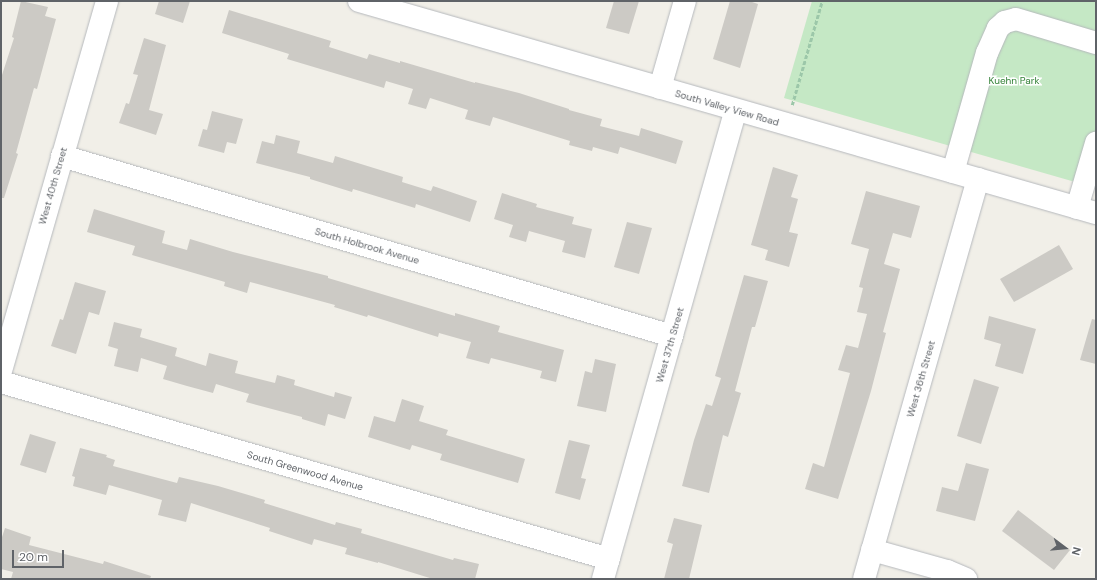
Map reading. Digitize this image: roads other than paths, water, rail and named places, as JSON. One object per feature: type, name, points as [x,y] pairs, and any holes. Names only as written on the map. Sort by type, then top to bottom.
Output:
[{"type":"street","name":"West 40th Street","points":[[1,371],[107,1]]},
{"type":"street","name":"South Valley View Road","points":[[359,1],[786,125],[1087,210]]},
{"type":"street","points":[[660,88],[685,1]]},
{"type":"street","points":[[953,172],[987,53],[998,28],[1005,22],[1016,19],[1096,43]]},
{"type":"street","name":"West 37th Street","points":[[606,569],[736,110]]},
{"type":"street","points":[[1087,210],[1096,143]]},
{"type":"street","name":"South Holbrook Avenue","points":[[62,156],[672,336]]},
{"type":"street","name":"West 36th Street","points":[[864,579],[978,179]]},
{"type":"street","name":"South Greenwood Avenue","points":[[1,382],[606,569]]},
{"type":"street","points":[[872,550],[947,571],[966,579]]},
{"type":"park label","name":"Kuehn Park","points":[[1014,81]]}]
